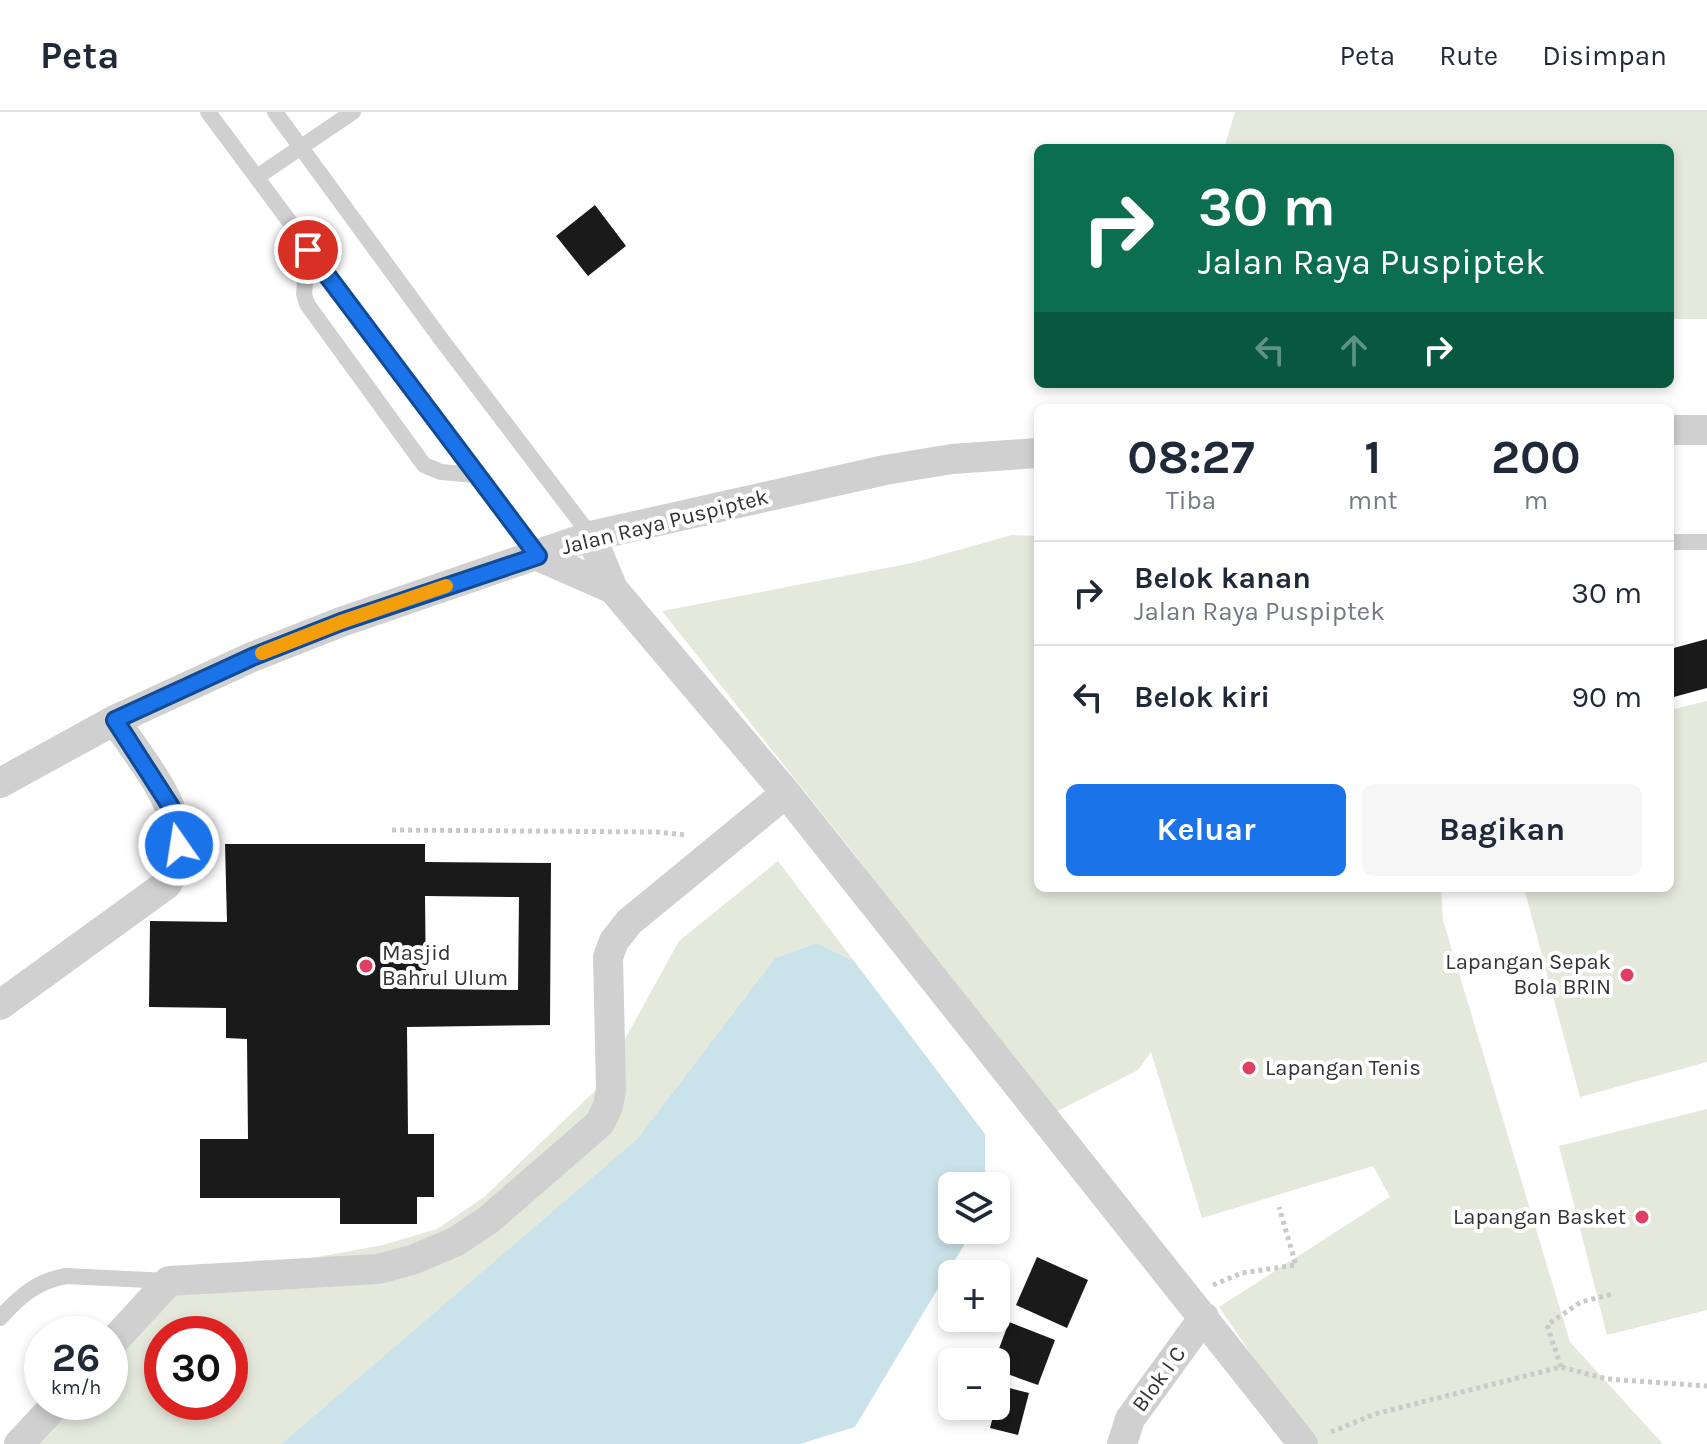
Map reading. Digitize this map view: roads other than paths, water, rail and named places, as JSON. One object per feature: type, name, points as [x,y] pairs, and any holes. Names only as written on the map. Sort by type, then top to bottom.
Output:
[{"type":"street","points":[[1674,430],[1707,430]]},
{"type":"street","name":"Jalan Raya Puspiptek","points":[[0,783],[115,720],[252,657],[341,622],[591,536],[885,470],[952,459],[1034,453]]},
{"type":"street","points":[[591,536],[613,589],[786,793],[1195,1306],[1314,1439]]},
{"type":"street","points":[[538,556],[613,589]]},
{"type":"street","points":[[0,1005],[167,884],[173,874],[179,845],[171,807],[115,720]]},
{"type":"street","points":[[128,1325],[169,1281],[378,1269],[412,1260],[455,1242],[487,1221],[600,1123],[608,1106],[611,1090],[607,981],[608,957],[614,941],[629,922],[786,793]]},
{"type":"street","name":"Blok I C","points":[[1122,1444],[1130,1419],[1195,1306]]},
{"type":"street","points":[[19,1444],[41,1420]]},
{"type":"lane","points":[[208,112],[538,556]]},
{"type":"lane","points":[[275,112],[431,327],[591,536]]},
{"type":"lane","points":[[257,177],[353,112]]},
{"type":"lane","points":[[308,250],[304,294],[307,304],[424,465],[441,472],[476,475]]},
{"type":"lane","points":[[1674,542],[1707,542]]},
{"type":"lane","points":[[0,1318],[18,1298],[40,1282],[52,1278],[169,1281]]},
{"type":"water","points":[[816,943],[854,961],[985,1134],[985,1172],[938,1172],[938,1244],[965,1244],[955,1260],[938,1260],[938,1288],[855,1427],[800,1444],[281,1444],[637,1139],[775,958]]},
{"type":"place","name":"Masjid Bahrul Ulum","points":[[366,966]]},
{"type":"place","name":"Lapangan Sepak Bola BRIN","points":[[1627,975]]},
{"type":"place","name":"Lapangan Tenis","points":[[1249,1068]]},
{"type":"place","name":"Lapangan Basket","points":[[1642,1217]]}]
